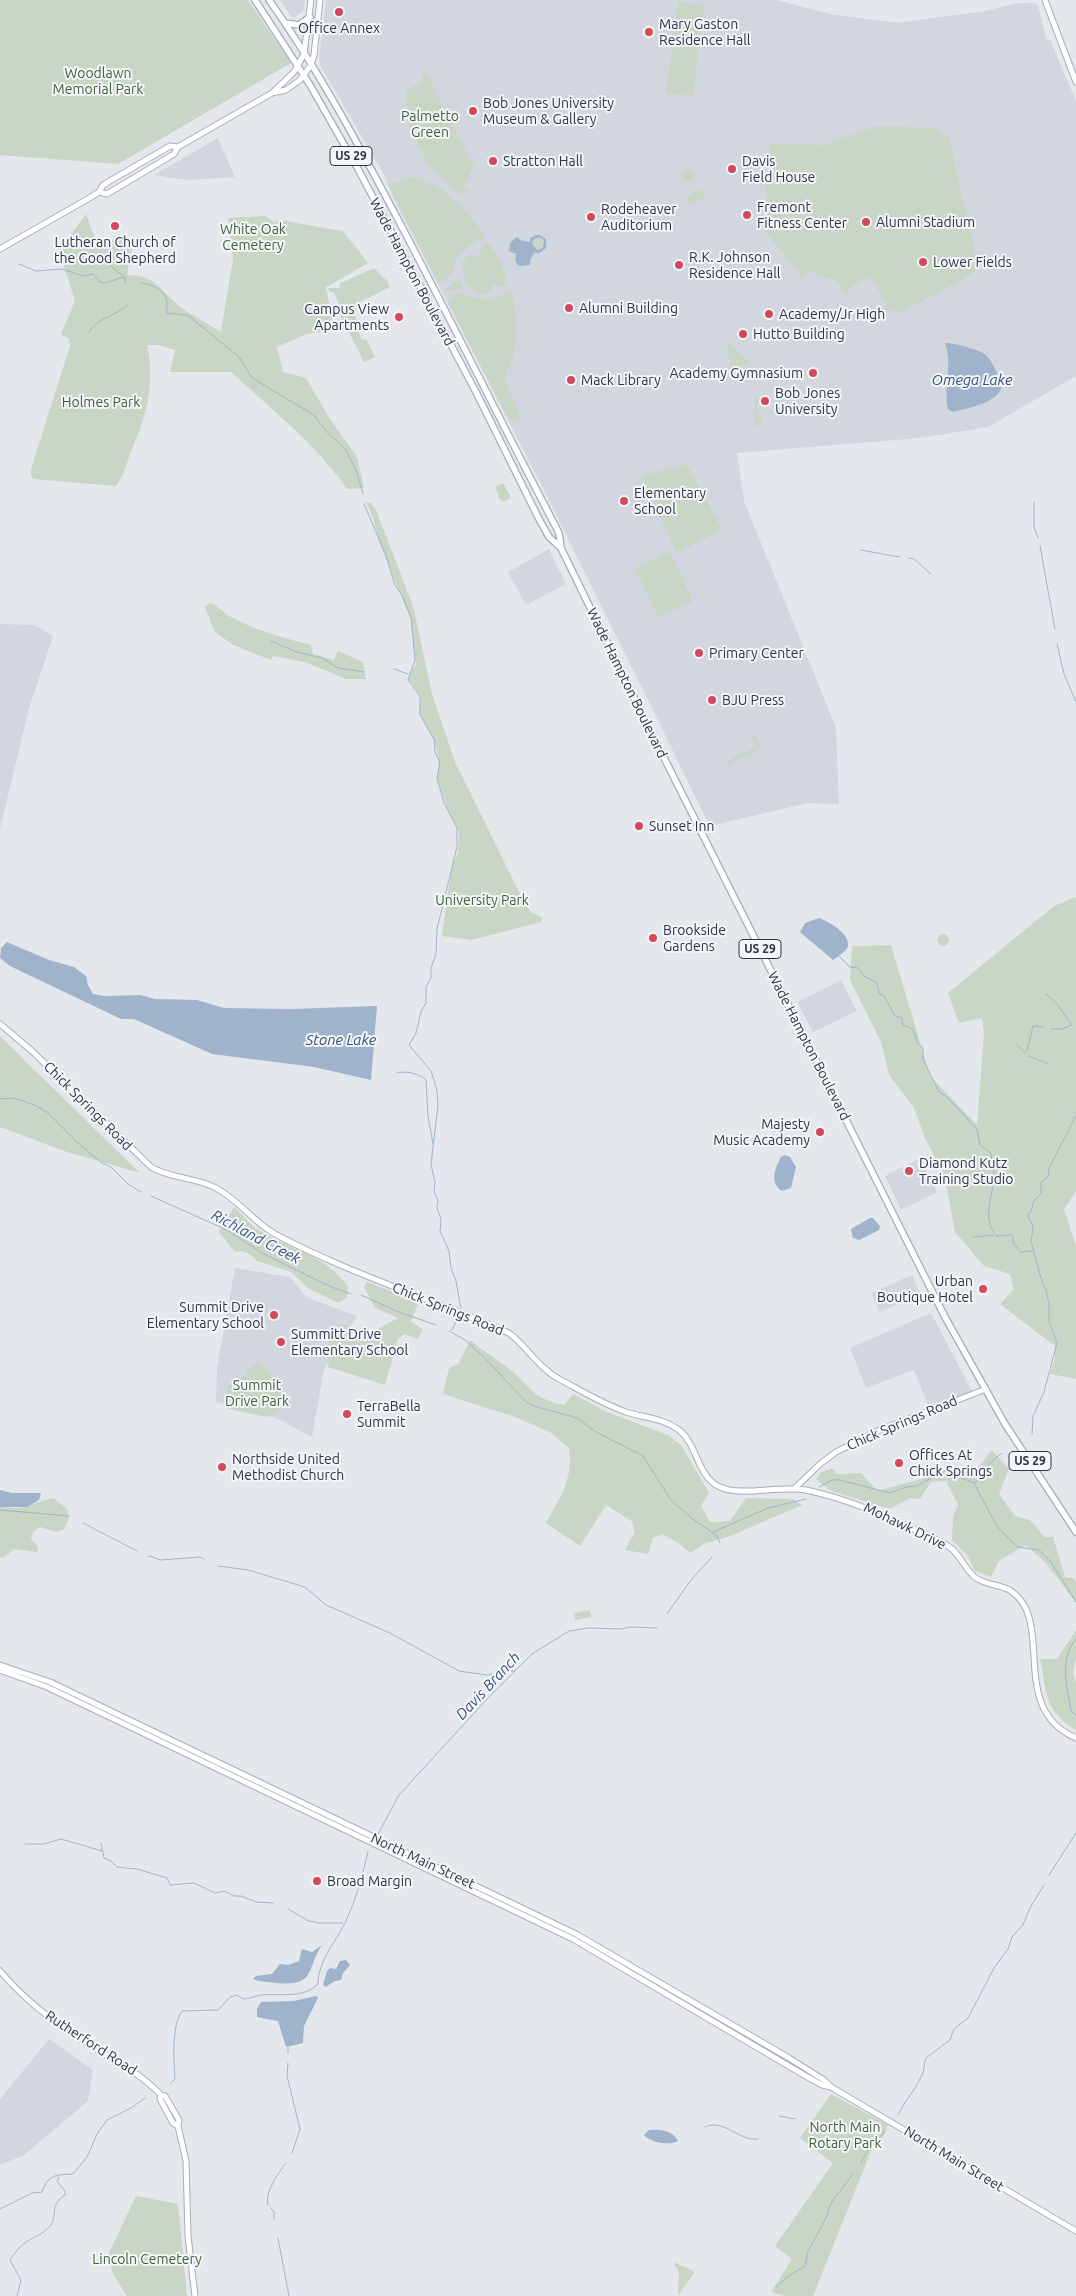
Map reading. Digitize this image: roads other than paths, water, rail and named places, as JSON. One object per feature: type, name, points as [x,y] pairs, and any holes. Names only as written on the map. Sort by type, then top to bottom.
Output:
[{"type":"main road","name":"Wade Hampton Boulevard","points":[[255,0],[317,96],[340,136],[404,254],[549,537],[561,548]]},
{"type":"main road","name":"Wade Hampton Boulevard","points":[[268,0],[312,65],[350,130],[413,248],[559,533],[561,548],[642,714],[933,1293],[1005,1424],[1076,1532]]},
{"type":"main road","points":[[285,23],[299,25],[310,17]]},
{"type":"main road","points":[[317,96],[326,90]]},
{"type":"main road","points":[[340,136],[350,130]]},
{"type":"main road","points":[[404,254],[413,248]]},
{"type":"street","points":[[99,192],[107,194],[174,154],[178,148],[272,93],[298,67],[304,54],[311,0]]},
{"type":"street","points":[[272,93],[286,90],[304,76],[312,65],[320,0]]},
{"type":"street","points":[[1045,0],[1076,82]]},
{"type":"street","points":[[0,249],[99,192],[103,185],[170,146],[178,148]]},
{"type":"street","name":"Chick Springs Road","points":[[0,1024],[32,1051],[151,1167],[159,1172],[212,1186],[234,1200],[274,1234],[362,1274],[509,1333],[550,1374],[619,1409],[666,1422],[680,1431],[690,1442],[708,1479],[721,1488],[741,1490],[795,1488],[820,1464],[836,1452],[880,1430],[986,1389]]},
{"type":"street","name":"Mohawk Drive","points":[[795,1488],[838,1497],[894,1519],[951,1548],[978,1580],[1008,1589],[1018,1596],[1028,1612],[1034,1674],[1042,1703],[1055,1724],[1076,1738]]},
{"type":"street","name":"North Main Street","points":[[0,1665],[50,1682],[576,1934],[789,2058],[824,2080],[831,2087],[1076,2231]]},
{"type":"street","name":"North Main Street","points":[[0,1670],[40,1684],[573,1939],[804,2075],[822,2085],[831,2087]]},
{"type":"street","name":"Rutherford Road","points":[[0,1971],[16,1989],[43,2013],[82,2040],[131,2068],[161,2095],[160,2099],[173,2123],[178,2126],[186,2161],[188,2236],[196,2296]]},
{"type":"water","points":[[540,235],[546,239],[546,248],[538,254],[535,252],[530,260],[530,265],[519,266],[515,261],[516,254],[509,251],[510,243],[517,237],[530,242],[530,238]],"holes":[[[539,237],[544,240],[543,248],[537,250],[532,244],[533,240]]]},
{"type":"water","name":"Omega Lake","points":[[945,343],[966,347],[986,355],[994,366],[1001,382],[1001,389],[998,394],[986,402],[972,407],[953,412],[948,409],[948,359]]},
{"type":"water","points":[[819,918],[842,932],[848,941],[846,950],[833,960],[800,932],[805,923]]},
{"type":"water","name":"Stone Lake","points":[[7,942],[49,960],[74,967],[86,976],[93,994],[104,996],[140,995],[155,999],[197,1000],[224,1008],[291,1009],[377,1006],[371,1080],[314,1067],[212,1054],[134,1019],[121,1019],[10,966],[0,958],[1,948]]},
{"type":"water","points":[[785,1155],[790,1157],[796,1167],[791,1188],[782,1191],[774,1180],[774,1175],[781,1157]]},
{"type":"water","points":[[873,1218],[880,1226],[879,1230],[859,1240],[853,1238],[851,1229]]},
{"type":"water","points":[[0,1490],[12,1493],[41,1493],[39,1500],[27,1507],[0,1507]]},
{"type":"water","points":[[322,1945],[308,1974],[298,1982],[289,1984],[253,1979],[256,1976],[272,1974],[280,1964],[288,1965],[299,1961],[302,1949],[312,1952]]},
{"type":"water","points":[[346,1960],[350,1965],[343,1973],[341,1980],[335,1981],[326,1987],[323,1985],[327,1971],[330,1968],[336,1969],[340,1961]]},
{"type":"water","points":[[316,1996],[318,1998],[304,2026],[303,2043],[286,2047],[278,2021],[257,2017],[257,2009],[261,2002],[294,2001]]},
{"type":"water","points":[[649,2130],[669,2132],[678,2141],[675,2143],[656,2142],[644,2135]]},
{"type":"waterway","points":[[101,253],[116,271],[126,278]]},
{"type":"waterway","points":[[19,264],[36,271],[62,269],[83,276],[93,274],[100,282],[104,283],[124,277]]},
{"type":"waterway","points":[[125,278],[125,284]]},
{"type":"waterway","points":[[141,283],[150,285],[162,292],[167,300],[167,313],[190,317],[239,357],[252,378],[314,415],[325,430],[346,450],[356,470],[363,494]]},
{"type":"waterway","points":[[89,332],[102,319],[127,305]]},
{"type":"waterway","points":[[1034,502],[1034,527],[1038,538]]},
{"type":"waterway","points":[[364,504],[385,553],[395,585],[402,595],[411,617],[415,660],[408,680],[420,696],[420,715],[434,739],[435,752],[440,763],[437,778],[444,803],[457,828],[457,847],[437,929],[436,954],[431,968],[431,978],[426,987],[426,1003],[421,1012],[416,1033],[409,1045],[431,1071],[437,1090],[438,1105],[431,1164],[435,1183],[434,1192],[438,1200],[437,1208],[441,1219],[440,1231],[449,1251],[451,1268],[456,1281],[461,1308]]},
{"type":"waterway","points":[[1040,546],[1055,629]]},
{"type":"waterway","points":[[861,550],[899,557]]},
{"type":"waterway","points":[[909,558],[914,559],[931,574]]},
{"type":"waterway","points":[[271,641],[297,652],[322,658],[338,668],[364,672]]},
{"type":"waterway","points":[[1057,644],[1064,674],[1076,702]]},
{"type":"waterway","points":[[394,669],[408,674]]},
{"type":"waterway","points":[[839,956],[850,967],[858,968],[865,977],[876,982],[880,994],[884,996],[895,1016],[902,1018],[903,1025],[913,1029],[918,1044],[923,1048],[923,1059],[939,1092],[946,1096],[977,1129],[980,1145],[991,1153],[994,1176],[989,1215],[992,1229],[997,1236],[1012,1235],[1014,1244],[1021,1252],[1033,1251]]},
{"type":"waterway","points":[[1046,994],[1056,1003],[1072,1025]]},
{"type":"waterway","points":[[1051,1029],[1061,1029],[1072,1025]]},
{"type":"waterway","points":[[1027,1051],[1033,1026],[1043,1027]]},
{"type":"waterway","points":[[1017,1045],[1026,1053]]},
{"type":"waterway","points":[[1029,1056],[1048,1064]]},
{"type":"waterway","points":[[397,1073],[412,1073],[426,1080],[428,1116],[433,1144]]},
{"type":"waterway","name":"Richland Creek","points":[[0,1099],[14,1098],[37,1106],[47,1112],[78,1143],[102,1163],[111,1167],[128,1184],[141,1192]]},
{"type":"waterway","points":[[1032,1434],[1033,1416],[1044,1392],[1057,1343],[1049,1321],[1049,1303],[1031,1242],[1033,1227],[1028,1216],[1033,1202],[1041,1193],[1041,1182],[1048,1177],[1049,1168],[1076,1116]]},
{"type":"waterway","name":"Richland Creek","points":[[151,1196],[227,1230],[262,1253],[329,1286],[351,1294]]},
{"type":"waterway","points":[[973,1237],[994,1235]]},
{"type":"waterway","name":"Richland Creek","points":[[361,1295],[399,1312],[436,1325]]},
{"type":"waterway","points":[[452,1330],[458,1317]]},
{"type":"waterway","name":"Richland Creek","points":[[449,1331],[465,1340],[484,1357],[525,1401],[534,1406],[577,1418],[596,1432],[643,1456],[671,1500],[689,1516],[717,1536],[720,1543]]},
{"type":"waterway","points":[[975,1483],[991,1462],[1002,1453]]},
{"type":"waterway","name":"Richland Creek","points":[[819,1487],[832,1480],[840,1480],[890,1493],[916,1486],[945,1471],[974,1483],[996,1525],[1018,1547],[1039,1550],[1051,1562],[1076,1602]]},
{"type":"waterway","name":"Richland Creek","points":[[713,1532],[768,1508],[806,1499]]},
{"type":"waterway","points":[[0,1510],[69,1516]]},
{"type":"waterway","points":[[83,1523],[137,1551]]},
{"type":"waterway","points":[[149,1556],[161,1560],[200,1557],[204,1559]]},
{"type":"waterway","name":"Davis Branch","points":[[667,1614],[691,1580],[712,1557]]},
{"type":"waterway","points":[[218,1566],[248,1570],[305,1587],[326,1605],[390,1633],[459,1671],[487,1675],[514,1671]]},
{"type":"waterway","name":"Davis Branch","points":[[378,1834],[399,1795],[488,1698],[532,1654],[569,1631],[588,1628],[657,1628]]},
{"type":"waterway","name":"Richland Creek","points":[[1076,1639],[1067,1655],[1066,1664],[1071,1711],[1076,1715]]},
{"type":"waterway","points":[[1049,1875],[1076,1833]]},
{"type":"waterway","points":[[25,1844],[44,1844],[61,1839],[102,1851]]},
{"type":"waterway","points":[[101,1843],[104,1858],[111,1861],[117,1867],[137,1869],[167,1878],[170,1885],[194,1883],[215,1893],[224,1891],[256,1902],[273,1903]]},
{"type":"waterway","name":"Davis Branch","points":[[171,2083],[175,2079],[176,2026],[182,2011],[218,2010],[230,1997],[237,1995],[243,1999],[248,1999],[262,1995],[299,1994],[312,1989],[318,1984],[324,1960],[345,1923],[352,1906],[368,1852]]},
{"type":"waterway","points":[[898,2115],[922,2075],[926,2058],[950,2040],[954,2029],[968,2018],[994,1968],[1008,1949],[1012,1937],[1023,1925],[1030,1908],[1044,1885]]},
{"type":"waterway","points":[[288,1909],[309,1921],[343,1923]]},
{"type":"waterway","points":[[288,2047],[288,2054]]},
{"type":"waterway","points":[[288,2063],[287,2076],[300,2129],[292,2153]]},
{"type":"waterway","name":"Davis Branch","points":[[0,2209],[32,2193],[42,2192],[44,2186],[53,2177],[73,2174],[87,2157],[97,2134],[107,2120],[131,2108],[145,2098]]},
{"type":"waterway","points":[[779,2116],[795,2119]]},
{"type":"waterway","points":[[705,2127],[719,2126],[745,2137],[758,2139]]},
{"type":"waterway","points":[[861,2162],[868,2150],[885,2132]]},
{"type":"waterway","points":[[268,2205],[267,2200],[270,2189],[286,2163]]},
{"type":"waterway","points":[[776,2287],[790,2275],[805,2266],[808,2251],[826,2218],[831,2203],[853,2174]]},
{"type":"waterway","points":[[17,2296],[21,2280],[10,2260],[24,2244],[44,2232],[51,2225],[55,2206],[65,2195],[65,2191],[57,2181],[59,2177]]},
{"type":"waterway","points":[[271,2208],[274,2212],[274,2220]]},
{"type":"waterway","points":[[278,2238],[289,2296]]},
{"type":"place","name":"Office Annex","points":[[339,12]]},
{"type":"place","name":"Mary Gaston Residence Hall","points":[[649,32]]},
{"type":"place","name":"Bob Jones University Museum & Gallery","points":[[473,111]]},
{"type":"place","name":"Stratton Hall","points":[[493,161]]},
{"type":"place","name":"Davis Field House","points":[[732,169]]},
{"type":"place","name":"Fremont Fitness Center","points":[[747,215]]},
{"type":"place","name":"Rodeheaver Auditorium","points":[[591,217]]},
{"type":"place","name":"Alumni Stadium","points":[[866,222]]},
{"type":"place","name":"Lutheran Church of the Good Shepherd","points":[[115,226]]},
{"type":"place","name":"Lower Fields","points":[[923,262]]},
{"type":"place","name":"R.K. Johnson Residence Hall","points":[[679,265]]},
{"type":"place","name":"Alumni Building","points":[[569,308]]},
{"type":"place","name":"Academy/Jr High","points":[[769,314]]},
{"type":"place","name":"Campus View Apartments","points":[[399,317]]},
{"type":"place","name":"Hutto Building","points":[[743,334]]},
{"type":"place","name":"Academy Gymnasium","points":[[813,373]]},
{"type":"place","name":"Mack Library","points":[[571,380]]},
{"type":"place","name":"Bob Jones University","points":[[765,401]]},
{"type":"place","name":"Elementary School","points":[[624,501]]},
{"type":"place","name":"Primary Center","points":[[699,653]]},
{"type":"place","name":"BJU Press","points":[[712,700]]},
{"type":"place","name":"Sunset Inn","points":[[639,826]]},
{"type":"place","name":"Brookside Gardens","points":[[653,938]]},
{"type":"place","name":"Majesty Music Academy","points":[[820,1132]]},
{"type":"place","name":"Diamond Kutz Training Studio","points":[[909,1171]]},
{"type":"place","name":"Urban Boutique Hotel","points":[[983,1289]]},
{"type":"place","name":"Summit Drive Elementary School","points":[[274,1315]]},
{"type":"place","name":"Summitt Drive Elementary School","points":[[281,1342]]},
{"type":"place","name":"TerraBella Summit","points":[[347,1414]]},
{"type":"place","name":"Offices At Chick Springs","points":[[899,1463]]},
{"type":"place","name":"Northside United Methodist Church","points":[[222,1467]]},
{"type":"place","name":"Broad Margin","points":[[317,1881]]},
{"type":"park label","name":"Woodlawn Memorial Park","points":[[98,82]]},
{"type":"park label","name":"Palmetto Green","points":[[430,124]]},
{"type":"park label","name":"White Oak Cemetery","points":[[253,237]]},
{"type":"park label","name":"Holmes Park","points":[[101,402]]},
{"type":"park label","name":"University Park","points":[[482,900]]},
{"type":"park label","name":"Summit Drive Park","points":[[257,1394]]},
{"type":"park label","name":"North Main Rotary Park","points":[[845,2136]]},
{"type":"park label","name":"Lincoln Cemetery","points":[[147,2259]]}]
